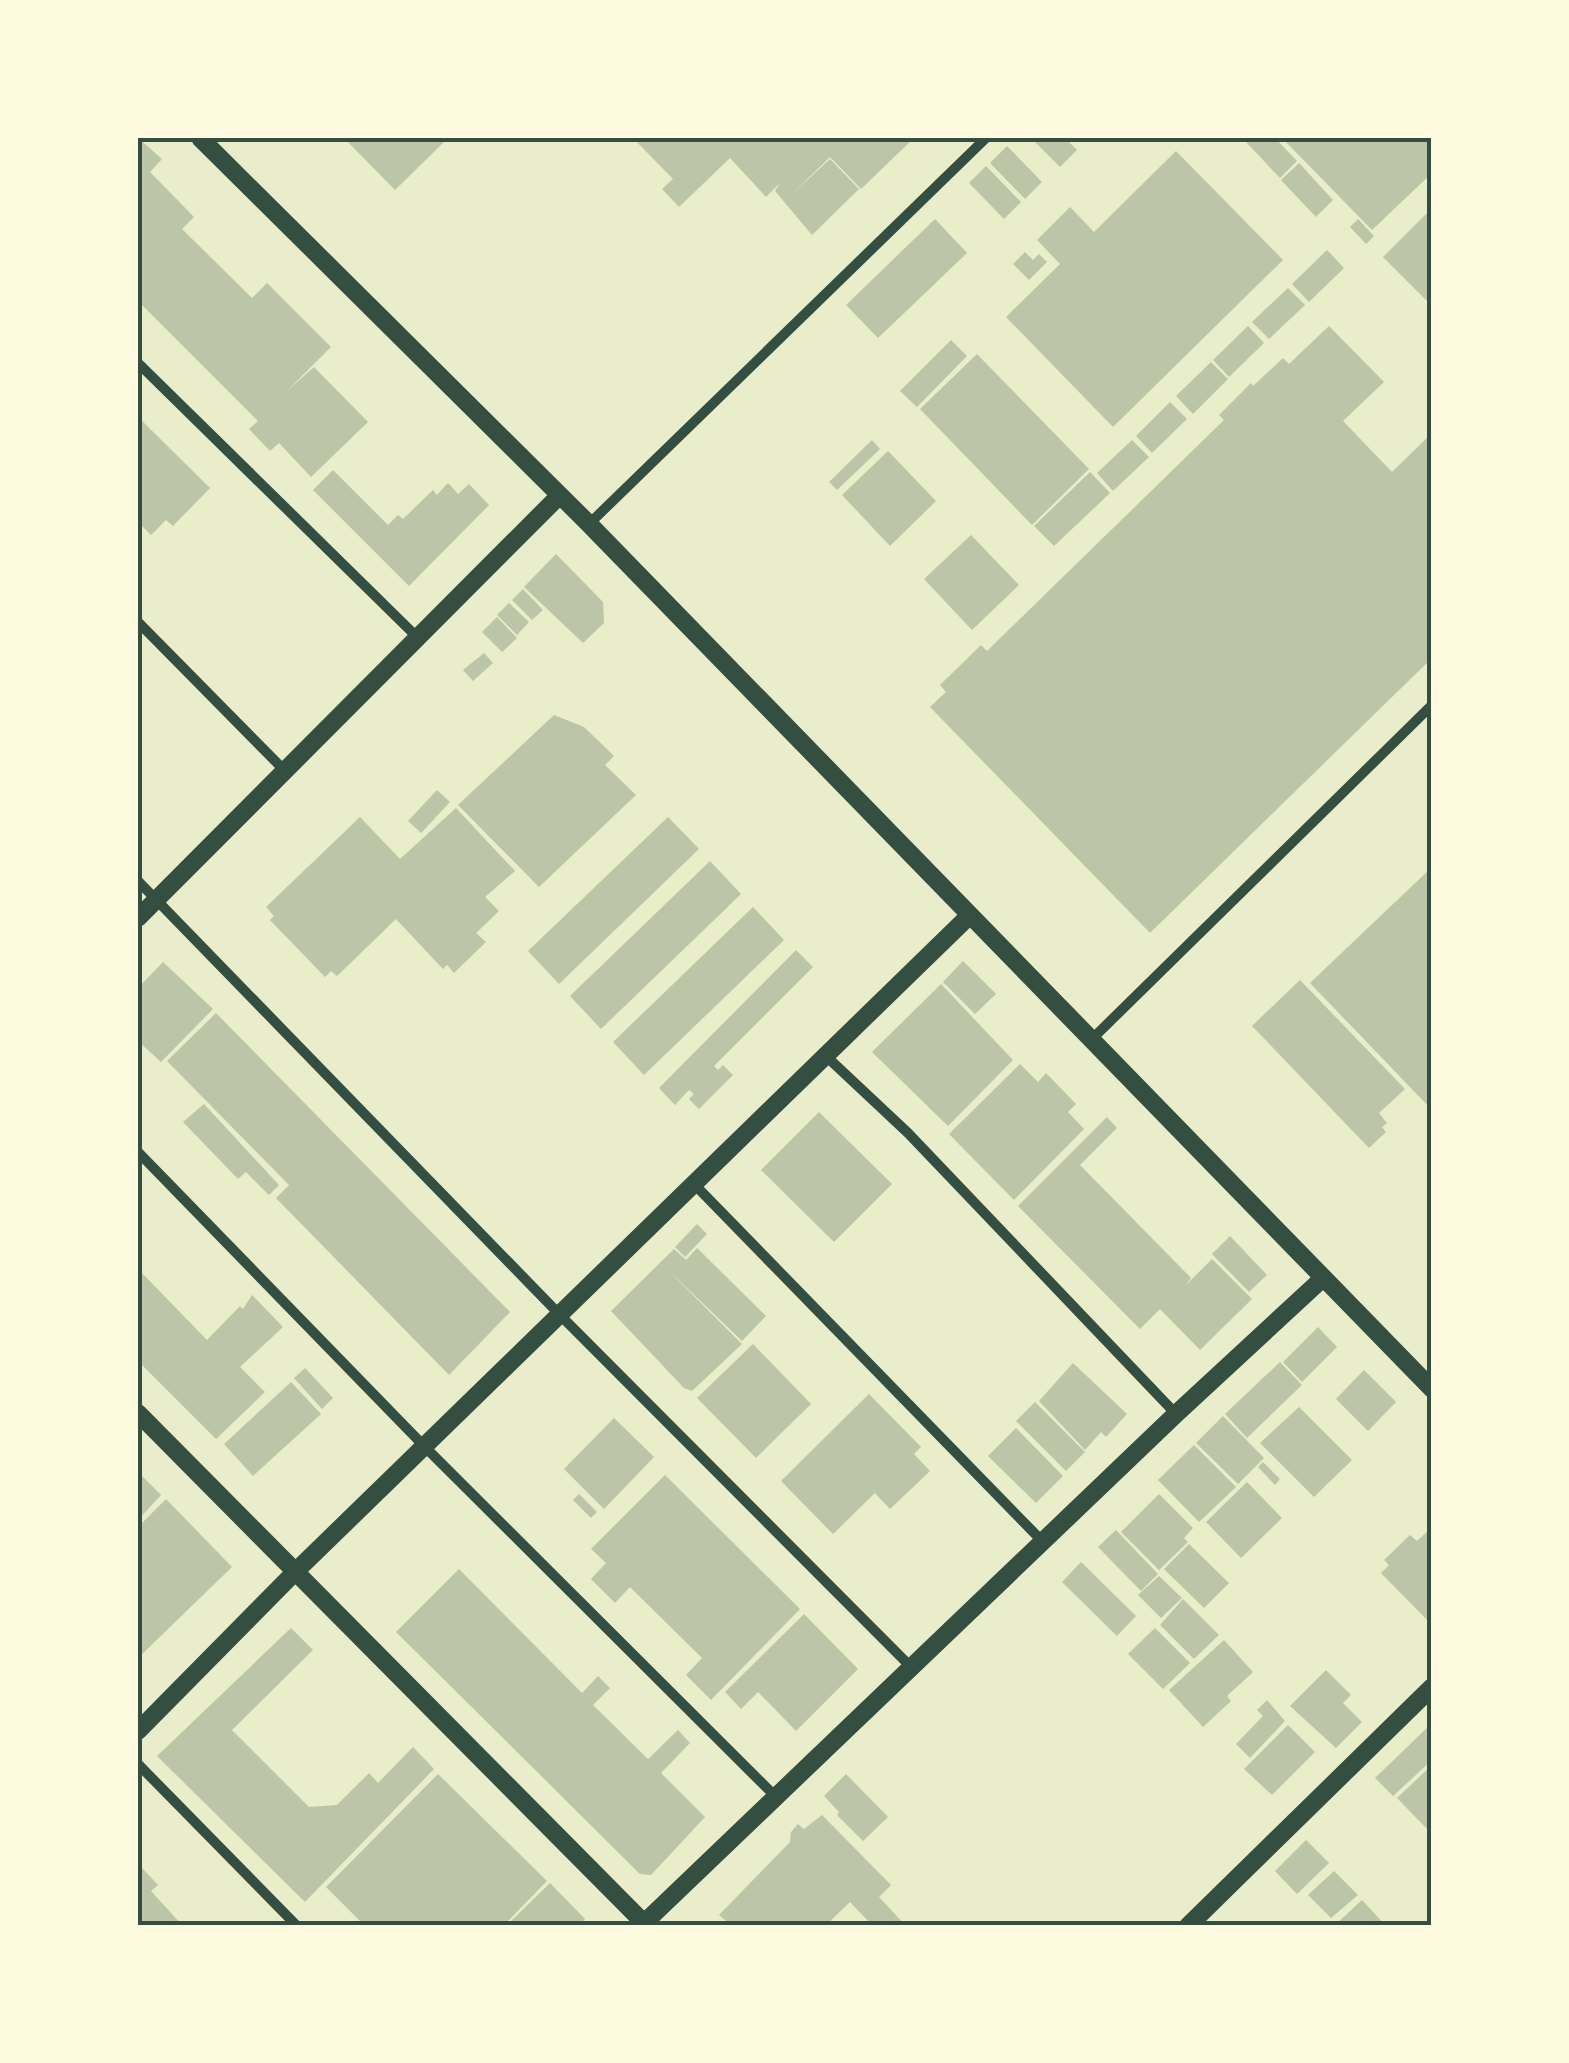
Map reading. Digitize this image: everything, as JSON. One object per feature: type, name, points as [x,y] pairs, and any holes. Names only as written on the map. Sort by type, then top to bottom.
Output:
[{"type":"street","points":[[200,138],[588,524],[1432,1389]]},
{"type":"street","points":[[588,524],[986,138]]},
{"type":"street","points":[[138,363],[416,636]]},
{"type":"street","points":[[138,918],[559,496]]},
{"type":"street","points":[[138,622],[285,772]]},
{"type":"street","points":[[1090,1040],[1432,705]]},
{"type":"street","points":[[138,881],[561,1316],[911,1667]]},
{"type":"street","points":[[138,1730],[969,916]]},
{"type":"street","points":[[827,1056],[908,1133],[1176,1414]]},
{"type":"street","points":[[138,1152],[425,1447],[776,1797]]},
{"type":"street","points":[[695,1185],[1043,1542]]},
{"type":"street","points":[[138,1413],[644,1925],[1322,1279]]},
{"type":"street","points":[[1188,1926],[1432,1687]]},
{"type":"street","points":[[138,1764],[297,1926]]},
{"type":"building","points":[[138,138],[162,159],[150,172],[194,217],[182,229],[252,298],[267,283],[331,347],[287,391],[314,367],[368,422],[311,477],[279,443],[270,451],[249,429],[258,421],[138,301]]},
{"type":"building","points":[[344,138],[445,138],[447,139],[395,190]]},
{"type":"building","points":[[633,138],[914,138],[861,189],[830,157],[791,195],[830,159],[859,189],[812,235],[775,191],[780,183],[766,197],[730,158],[679,207],[662,189],[673,179]]},
{"type":"building","points":[[1031,138],[1065,138],[1077,150],[1060,167]]},
{"type":"building","points":[[1275,138],[1297,161],[1280,178],[1245,141]]},
{"type":"building","points":[[1282,138],[1432,138],[1432,173],[1372,230]]},
{"type":"building","points":[[1007,146],[1042,182],[1025,199],[990,163]]},
{"type":"building","points":[[1176,151],[1283,260],[1113,427],[1006,317],[1060,264],[1037,240],[1070,207],[1094,232]]},
{"type":"building","points":[[1299,163],[1333,200],[1316,217],[1281,180]]},
{"type":"building","points":[[986,166],[1021,202],[1004,219],[969,183]]},
{"type":"building","points":[[1432,208],[1432,306],[1383,257]]},
{"type":"building","points":[[935,219],[967,253],[878,338],[846,305]]},
{"type":"building","points":[[1358,219],[1374,236],[1366,244],[1350,227]]},
{"type":"building","points":[[1327,250],[1344,268],[1309,302],[1292,284]]},
{"type":"building","points":[[1025,252],[1033,260],[1039,254],[1047,262],[1029,280],[1013,264]]},
{"type":"building","points":[[1288,288],[1305,305],[1269,339],[1252,322]]},
{"type":"building","points":[[1248,326],[1264,343],[1229,377],[1213,360]]},
{"type":"building","points":[[1329,326],[1384,382],[1343,421],[1392,472],[1432,433],[1432,658],[1150,933],[930,707],[946,692],[940,685],[981,645],[987,651],[1224,420],[1219,415],[1251,383],[1253,386],[1283,358],[1289,364]]},
{"type":"building","points":[[951,340],[967,356],[917,407],[900,391]]},
{"type":"building","points":[[977,354],[1089,469],[1032,525],[920,409]]},
{"type":"building","points":[[1211,362],[1228,379],[1193,414],[1176,396]]},
{"type":"building","points":[[1170,402],[1187,419],[1152,453],[1136,436]]},
{"type":"building","points":[[138,417],[210,488],[173,526],[166,520],[151,535],[138,522]]},
{"type":"building","points":[[872,440],[880,449],[837,490],[829,482]]},
{"type":"building","points":[[1132,440],[1149,457],[1113,491],[1097,473]]},
{"type":"building","points":[[888,451],[936,501],[890,546],[842,495]]},
{"type":"building","points":[[333,470],[388,525],[398,515],[403,519],[433,490],[437,495],[448,483],[458,494],[469,484],[489,505],[409,586],[313,490]]},
{"type":"building","points":[[1090,472],[1110,493],[1054,546],[1034,526]]},
{"type":"building","points":[[971,535],[1019,585],[972,630],[924,579]]},
{"type":"building","points":[[556,554],[603,602],[604,623],[583,643],[524,587]]},
{"type":"building","points":[[523,589],[543,610],[532,620],[512,600]]},
{"type":"building","points":[[509,603],[529,622],[517,635],[497,615]]},
{"type":"building","points":[[497,617],[517,638],[502,652],[482,632]]},
{"type":"building","points":[[484,653],[493,663],[473,681],[463,670]]},
{"type":"building","points":[[554,715],[584,727],[614,756],[605,765],[636,795],[539,887],[458,805]]},
{"type":"building","points":[[437,790],[450,802],[421,833],[408,821]]},
{"type":"building","points":[[456,808],[515,871],[485,897],[499,911],[476,933],[486,942],[454,973],[447,965],[443,969],[396,919],[337,976],[331,971],[325,977],[270,920],[274,916],[266,907],[360,817],[400,859]]},
{"type":"building","points":[[668,817],[699,849],[559,984],[528,951]]},
{"type":"building","points":[[710,861],[741,894],[601,1029],[570,996]]},
{"type":"building","points":[[1432,867],[1432,1110],[1310,983]]},
{"type":"building","points":[[753,907],[784,940],[644,1075],[613,1042]]},
{"type":"building","points":[[796,950],[813,967],[714,1066],[718,1070],[723,1065],[733,1075],[699,1109],[689,1099],[694,1094],[689,1090],[675,1105],[659,1088]]},
{"type":"building","points":[[963,961],[996,994],[975,1014],[943,982]]},
{"type":"building","points":[[163,962],[213,1009],[161,1062],[138,1041],[138,988]]},
{"type":"building","points":[[1300,980],[1405,1089],[1379,1113],[1387,1123],[1382,1127],[1386,1132],[1369,1148],[1252,1026]]},
{"type":"building","points":[[941,984],[1013,1060],[948,1126],[872,1052]]},
{"type":"building","points":[[216,1013],[510,1312],[449,1375],[276,1198],[289,1185],[167,1061]]},
{"type":"building","points":[[1020,1064],[1038,1082],[1046,1073],[1076,1104],[1068,1112],[1084,1129],[1014,1200],[949,1134]]},
{"type":"building","points":[[204,1104],[279,1185],[269,1195],[246,1172],[238,1179],[183,1122]]},
{"type":"building","points":[[819,1112],[892,1184],[834,1242],[761,1170]]},
{"type":"building","points":[[1107,1117],[1117,1128],[1080,1165],[1191,1278],[1185,1286],[1212,1259],[1252,1299],[1200,1350],[1160,1309],[1140,1329],[1018,1206]]},
{"type":"building","points":[[697,1224],[707,1234],[685,1257],[675,1247]]},
{"type":"building","points":[[1230,1236],[1267,1275],[1249,1292],[1212,1254]]},
{"type":"building","points":[[697,1248],[766,1316],[742,1341],[664,1266],[742,1344],[692,1391],[684,1388],[611,1311],[674,1249],[686,1260]]},
{"type":"building","points":[[138,1269],[207,1340],[240,1306],[243,1309],[252,1295],[283,1327],[240,1367],[265,1392],[216,1439],[138,1361]]},
{"type":"building","points":[[1318,1327],[1337,1347],[1302,1382],[1283,1362]]},
{"type":"building","points":[[753,1344],[811,1404],[756,1458],[697,1398]]},
{"type":"building","points":[[1280,1362],[1302,1385],[1247,1438],[1225,1414]]},
{"type":"building","points":[[1073,1363],[1127,1414],[1106,1437],[1101,1432],[1085,1450],[1039,1401]]},
{"type":"building","points":[[305,1368],[333,1398],[322,1409],[294,1378]]},
{"type":"building","points":[[1364,1370],[1396,1402],[1368,1431],[1336,1399]]},
{"type":"building","points":[[291,1382],[321,1414],[253,1476],[224,1444]]},
{"type":"building","points":[[869,1394],[921,1447],[914,1454],[930,1471],[890,1509],[875,1493],[833,1534],[781,1481]]},
{"type":"building","points":[[1035,1402],[1085,1452],[1066,1471],[1016,1421]]},
{"type":"building","points":[[1299,1407],[1352,1460],[1314,1497],[1260,1443]]},
{"type":"building","points":[[1223,1416],[1264,1458],[1238,1484],[1196,1443]]},
{"type":"building","points":[[614,1418],[654,1457],[604,1509],[564,1469]]},
{"type":"building","points":[[1016,1428],[1063,1476],[1036,1503],[988,1456]]},
{"type":"building","points":[[1194,1445],[1236,1487],[1199,1522],[1158,1480]]},
{"type":"building","points":[[1263,1462],[1280,1479],[1275,1485],[1258,1467]]},
{"type":"building","points":[[138,1472],[161,1495],[138,1520]]},
{"type":"building","points":[[665,1475],[800,1609],[711,1700],[686,1675],[702,1658],[630,1587],[615,1603],[591,1579],[606,1563],[591,1549]]},
{"type":"building","points":[[1247,1482],[1282,1518],[1241,1558],[1206,1522]]},
{"type":"building","points":[[579,1494],[597,1512],[591,1518],[573,1500]]},
{"type":"building","points":[[1159,1494],[1193,1528],[1184,1538],[1188,1542],[1159,1570],[1121,1532]]},
{"type":"building","points":[[166,1499],[232,1567],[138,1658],[138,1527]]},
{"type":"building","points":[[1432,1527],[1432,1625],[1381,1573],[1389,1565],[1384,1560],[1410,1535],[1417,1541]]},
{"type":"building","points":[[1116,1530],[1158,1574],[1141,1591],[1098,1547]]},
{"type":"building","points":[[1189,1544],[1229,1583],[1204,1608],[1164,1569]]},
{"type":"building","points":[[1081,1562],[1136,1616],[1117,1636],[1062,1582]]},
{"type":"building","points":[[459,1569],[582,1693],[598,1676],[610,1688],[593,1705],[648,1759],[678,1730],[690,1743],[661,1773],[705,1817],[651,1875],[640,1874],[396,1632]]},
{"type":"building","points":[[1159,1576],[1182,1598],[1161,1618],[1138,1595]]},
{"type":"building","points":[[1183,1599],[1219,1635],[1194,1659],[1160,1625]]},
{"type":"building","points":[[804,1614],[858,1669],[796,1731],[758,1692],[741,1709],[725,1692]]},
{"type":"building","points":[[291,1628],[313,1650],[232,1730],[309,1807],[337,1805],[369,1773],[378,1783],[413,1747],[434,1769],[305,1902],[157,1756]]},
{"type":"building","points":[[1155,1628],[1190,1663],[1163,1689],[1128,1654]]},
{"type":"building","points":[[1224,1640],[1253,1672],[1227,1696],[1231,1701],[1203,1727],[1169,1690]]},
{"type":"building","points":[[1326,1670],[1351,1695],[1343,1703],[1362,1722],[1336,1748],[1290,1706]]},
{"type":"building","points":[[1267,1700],[1285,1721],[1250,1758],[1236,1744],[1263,1716],[1257,1710]]},
{"type":"building","points":[[1432,1723],[1432,1760],[1393,1796],[1375,1778]]},
{"type":"building","points":[[1288,1725],[1315,1752],[1272,1795],[1244,1769]]},
{"type":"building","points":[[1432,1765],[1432,1834],[1397,1798]]},
{"type":"building","points":[[438,1774],[547,1881],[503,1926],[365,1926],[326,1887]]},
{"type":"building","points":[[846,1774],[888,1817],[863,1841],[824,1796]]},
{"type":"building","points":[[822,1815],[891,1885],[879,1897],[906,1926],[873,1926],[850,1902],[825,1926],[732,1926],[719,1915],[790,1842],[791,1832],[798,1824],[804,1829]]},
{"type":"building","points":[[1306,1840],[1329,1863],[1297,1894],[1275,1871]]},
{"type":"building","points":[[141,1867],[158,1885],[151,1891],[180,1926],[138,1926]]},
{"type":"building","points":[[1334,1871],[1358,1895],[1331,1918],[1308,1895]]},
{"type":"building","points":[[550,1883],[585,1919],[581,1923],[584,1926],[506,1926]]},
{"type":"building","points":[[1362,1900],[1386,1926],[1334,1926]]}]
